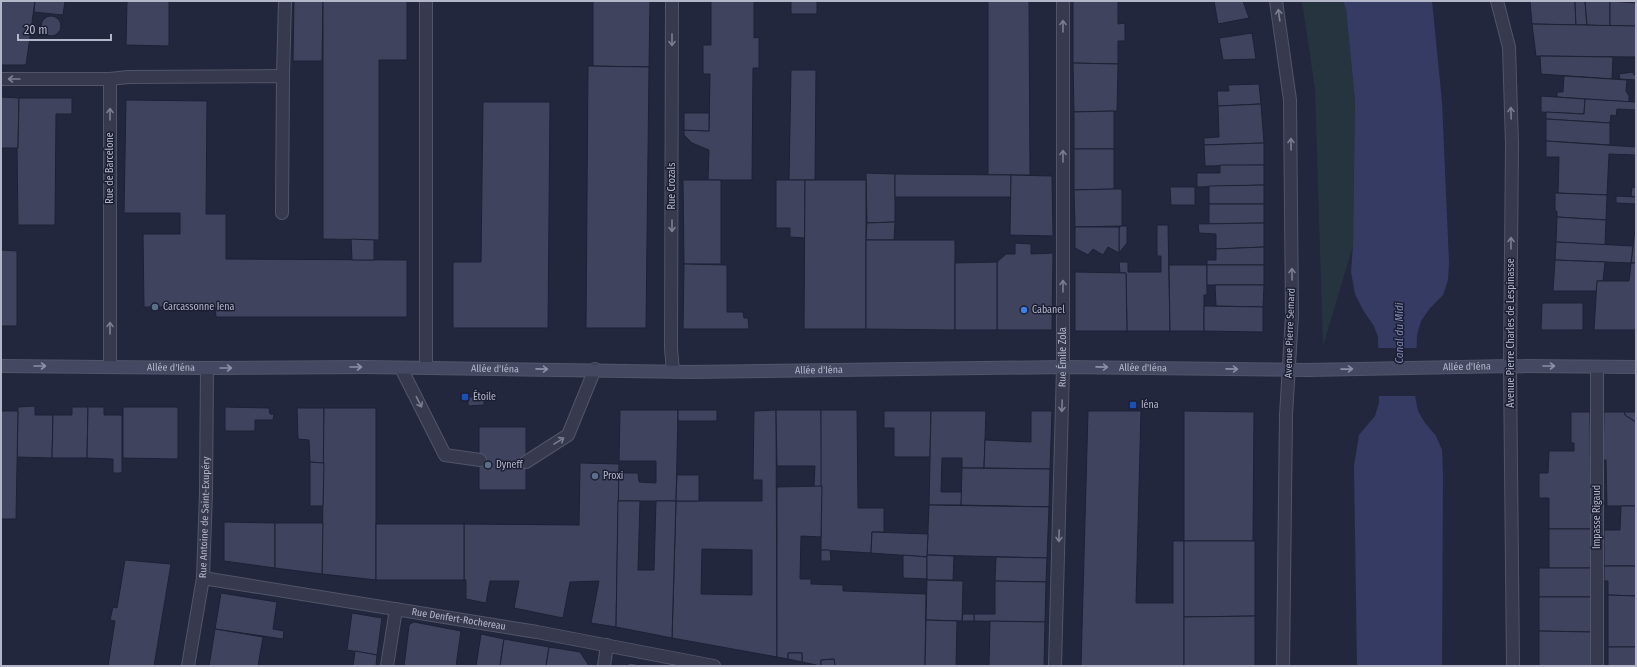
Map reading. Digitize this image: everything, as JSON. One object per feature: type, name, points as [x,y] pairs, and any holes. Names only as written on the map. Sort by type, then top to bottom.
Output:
[{"type":"main road","name":"Allée d'Iéna","points":[[1,366],[595,369],[673,371],[1063,367],[1308,370],[1510,366],[1636,367]]},
{"type":"street","points":[[282,213],[285,1]]},
{"type":"street","points":[[426,1],[426,368]]},
{"type":"street","name":"Rue Crozals","points":[[672,1],[671,348],[673,371]]},
{"type":"street","name":"Rue Émile Zola","points":[[1055,666],[1063,367],[1063,1]]},
{"type":"street","name":"Avenue Pierre Semard","points":[[1276,1],[1290,100],[1292,315],[1290,369],[1286,415],[1283,666]]},
{"type":"street","name":"Avenue Pierre Charles de Lespinasse","points":[[1497,1],[1509,47],[1512,144],[1510,366],[1513,666]]},
{"type":"street","points":[[1,79],[283,76]]},
{"type":"street","name":"Rue de Barcelone","points":[[110,79],[110,367]]},
{"type":"street","name":"Impasse Rigaud","points":[[1597,367],[1597,666]]},
{"type":"street","name":"Rue Antoine de Saint-Exupéry","points":[[188,666],[203,578],[206,493],[207,368]]},
{"type":"street","points":[[401,368],[445,455],[480,460]]},
{"type":"street","points":[[526,462],[568,435],[595,369]]},
{"type":"street","name":"Rue Denfert-Rochereau","points":[[203,578],[537,632],[714,666]]},
{"type":"street","points":[[387,666],[396,609]]},
{"type":"street","points":[[604,666],[607,646]]},
{"type":"shaded area","points":[[1302,1],[1343,1],[1346,9],[1355,101],[1353,246],[1323,346],[1315,89]]},
{"type":"water","name":"Canal du Midi","points":[[1343,1],[1432,1],[1442,102],[1449,262],[1448,280],[1443,295],[1430,308],[1421,321],[1417,335],[1415,396],[1418,411],[1425,423],[1436,436],[1442,450],[1442,666],[1357,666],[1354,466],[1359,435],[1375,416],[1379,403],[1378,337],[1374,326],[1363,310],[1355,294],[1351,272],[1353,246],[1355,101],[1346,9]]},
{"type":"pier","points":[[1376,348],[1419,348],[1417,396],[1377,396]]},
{"type":"building","points":[[1,1],[35,1],[26,65],[1,65]]},
{"type":"building","points":[[35,1],[65,1],[63,15],[34,12]]},
{"type":"building","points":[[127,1],[169,1],[169,46],[126,45]]},
{"type":"building","points":[[294,1],[323,1],[322,61],[293,61]]},
{"type":"building","points":[[323,1],[407,1],[407,60],[379,60],[379,240],[323,239]]},
{"type":"building","points":[[593,1],[650,1],[649,67],[593,66]]},
{"type":"building","points":[[711,1],[754,1],[754,38],[759,37],[759,68],[753,68],[752,180],[708,180],[709,150],[692,143],[684,135],[684,130],[709,131],[710,74],[703,74],[703,45],[711,45]]},
{"type":"building","points":[[791,1],[817,1],[817,14],[791,14]]},
{"type":"building","points":[[988,1],[1029,1],[1030,175],[988,175]]},
{"type":"building","points":[[1073,1],[1118,1],[1118,24],[1125,23],[1125,41],[1118,41],[1118,64],[1073,63]]},
{"type":"building","points":[[1214,1],[1243,1],[1249,18],[1218,24]]},
{"type":"building","points":[[1530,1],[1575,1],[1576,25],[1532,24]]},
{"type":"building","points":[[1575,1],[1585,1],[1587,25],[1576,25]]},
{"type":"building","points":[[1585,1],[1610,1],[1610,26],[1587,25]]},
{"type":"building","points":[[1610,1],[1636,3],[1636,26],[1610,26]]},
{"type":"building","points":[[51,16],[58,19],[61,26],[58,33],[51,36],[44,33],[41,26],[44,19]]},
{"type":"building","points":[[1532,24],[1636,26],[1636,57],[1536,56]]},
{"type":"building","points":[[1252,33],[1256,59],[1223,60],[1219,38]]},
{"type":"building","points":[[1540,56],[1613,57],[1612,79],[1541,74]]},
{"type":"building","points":[[1073,63],[1118,64],[1117,111],[1074,112]]},
{"type":"building","points":[[588,66],[649,67],[646,328],[586,328]]},
{"type":"building","points":[[791,70],[816,70],[815,180],[789,180]]},
{"type":"building","points":[[1633,72],[1634,75],[1636,75],[1636,80],[1620,79],[1619,74]]},
{"type":"building","points":[[1564,76],[1627,80],[1626,91],[1629,96],[1629,102],[1557,97],[1557,92],[1563,92]]},
{"type":"building","points":[[1259,84],[1261,104],[1218,106],[1217,91],[1229,91],[1228,85]]},
{"type":"building","points":[[1541,96],[1585,99],[1584,114],[1541,112]]},
{"type":"building","points":[[1,97],[19,98],[18,148],[1,148]]},
{"type":"building","points":[[19,98],[72,98],[72,114],[56,114],[55,225],[18,225],[17,148]]},
{"type":"building","points":[[1585,99],[1636,102],[1636,110],[1617,109],[1616,116],[1611,115],[1610,123],[1546,119],[1546,112],[1584,114]]},
{"type":"building","points":[[126,100],[207,101],[206,214],[226,214],[226,259],[407,260],[407,317],[216,317],[215,307],[144,307],[143,234],[180,234],[180,213],[124,213]]},
{"type":"building","points":[[483,102],[550,102],[548,328],[453,328],[453,262],[481,262]]},
{"type":"building","points":[[1261,104],[1264,143],[1204,145],[1204,138],[1219,137],[1218,106]]},
{"type":"building","points":[[1114,111],[1114,149],[1074,149],[1074,112]]},
{"type":"building","points":[[684,113],[709,113],[709,131],[684,130]]},
{"type":"building","points":[[1546,119],[1610,123],[1610,145],[1546,141]]},
{"type":"building","points":[[1546,141],[1636,147],[1636,155],[1609,154],[1607,195],[1558,193],[1559,157],[1546,157]]},
{"type":"building","points":[[1264,143],[1264,165],[1205,166],[1204,145]]},
{"type":"building","points":[[1074,149],[1114,149],[1114,189],[1074,190]]},
{"type":"building","points":[[1220,165],[1264,165],[1264,185],[1197,187],[1197,173],[1220,173]]},
{"type":"building","points":[[866,173],[895,174],[895,222],[867,223]]},
{"type":"building","points":[[895,174],[1011,175],[1011,197],[895,197]]},
{"type":"building","points":[[1011,175],[1052,176],[1053,236],[1010,235]]},
{"type":"building","points":[[683,180],[721,180],[721,264],[684,264]]},
{"type":"building","points":[[776,180],[805,180],[805,238],[790,237],[790,228],[776,228]]},
{"type":"building","points":[[805,180],[866,180],[866,329],[804,329]]},
{"type":"building","points":[[1264,185],[1264,204],[1209,204],[1209,186]]},
{"type":"building","points":[[1170,187],[1195,187],[1195,205],[1171,205]]},
{"type":"building","points":[[1632,187],[1636,188],[1636,197],[1631,196]]},
{"type":"building","points":[[1122,189],[1122,226],[1075,227],[1074,190]]},
{"type":"building","points":[[1555,193],[1607,195],[1606,220],[1557,217],[1557,211],[1555,211]]},
{"type":"building","points":[[1616,196],[1636,197],[1636,204],[1616,203]]},
{"type":"building","points":[[1209,204],[1264,204],[1264,223],[1209,224]]},
{"type":"building","points":[[1557,217],[1606,220],[1605,245],[1556,242]]},
{"type":"building","points":[[1636,221],[1636,263],[1631,263],[1633,246]]},
{"type":"building","points":[[895,222],[894,240],[866,240],[867,223]]},
{"type":"building","points":[[1264,223],[1264,247],[1216,249],[1216,234],[1199,233],[1198,224]]},
{"type":"building","points":[[1157,225],[1168,225],[1170,331],[1127,331],[1126,273],[1120,273],[1119,262],[1128,262],[1128,272],[1161,272],[1161,256],[1157,256]]},
{"type":"building","points":[[1127,226],[1127,243],[1119,253],[1119,227]]},
{"type":"building","points":[[1075,227],[1119,227],[1119,253],[1108,247],[1103,255],[1093,249],[1088,255],[1075,248]]},
{"type":"building","points":[[351,239],[374,240],[374,260],[352,260]]},
{"type":"building","points":[[866,240],[955,240],[955,330],[866,329]]},
{"type":"building","points":[[1556,242],[1633,246],[1631,263],[1555,260]]},
{"type":"building","points":[[1015,243],[1031,244],[1031,254],[1053,253],[1052,330],[997,330],[997,262],[1006,254],[1015,254]]},
{"type":"building","points":[[1264,247],[1264,265],[1207,265],[1207,260],[1216,260],[1216,249]]},
{"type":"building","points":[[1,250],[17,251],[17,326],[1,326]]},
{"type":"building","points":[[1555,260],[1605,262],[1603,281],[1597,281],[1597,291],[1553,291]]},
{"type":"building","points":[[997,262],[997,330],[955,330],[955,263]]},
{"type":"building","points":[[1631,263],[1636,263],[1636,330],[1594,330],[1597,281],[1629,281]]},
{"type":"building","points":[[684,264],[727,265],[727,312],[743,312],[744,318],[748,318],[749,329],[683,329]]},
{"type":"building","points":[[1169,265],[1207,265],[1207,295],[1204,295],[1204,331],[1170,331]]},
{"type":"building","points":[[1207,265],[1264,265],[1264,285],[1207,285]]},
{"type":"building","points":[[1075,272],[1126,273],[1127,331],[1075,331]]},
{"type":"building","points":[[1215,285],[1264,285],[1263,307],[1216,306]]},
{"type":"building","points":[[1542,303],[1583,303],[1583,330],[1541,330]]},
{"type":"building","points":[[1204,306],[1263,307],[1263,332],[1204,331]]},
{"type":"building","points":[[468,397],[484,397],[484,405],[468,406]]},
{"type":"building","points":[[35,406],[35,415],[53,415],[52,458],[17,457],[18,407]]},
{"type":"building","points":[[72,407],[88,407],[87,458],[52,458],[53,415],[72,415]]},
{"type":"building","points":[[88,407],[104,407],[104,415],[122,415],[122,473],[113,473],[113,459],[87,458]]},
{"type":"building","points":[[123,407],[178,407],[178,459],[123,458]]},
{"type":"building","points":[[225,407],[269,408],[270,414],[274,414],[273,420],[255,420],[255,431],[225,431]]},
{"type":"building","points":[[297,408],[324,408],[324,463],[310,462],[309,440],[298,439]]},
{"type":"building","points":[[324,408],[376,408],[376,580],[322,574]]},
{"type":"building","points":[[620,410],[678,410],[676,501],[618,501],[618,473],[638,473],[639,482],[656,483],[656,461],[619,461]]},
{"type":"building","points":[[678,410],[717,410],[717,421],[678,421]]},
{"type":"building","points":[[776,410],[777,657],[672,638],[676,501],[762,501],[762,480],[753,480],[754,411]],"holes":[[[702,549],[752,550],[752,595],[701,594]]]},
{"type":"building","points":[[776,410],[821,410],[822,486],[814,487],[815,466],[777,466]]},
{"type":"building","points":[[821,410],[857,410],[858,508],[884,508],[884,532],[872,532],[871,553],[821,550]]},
{"type":"building","points":[[1,411],[18,411],[16,519],[1,519]]},
{"type":"building","points":[[884,411],[931,411],[930,457],[894,457],[894,428],[884,428]]},
{"type":"building","points":[[931,411],[986,411],[984,468],[962,468],[962,458],[942,458],[941,492],[962,492],[961,505],[929,505]]},
{"type":"building","points":[[1031,411],[1052,411],[1050,469],[984,468],[985,440],[1031,442]]},
{"type":"building","points":[[1088,411],[1141,411],[1136,603],[1173,603],[1173,541],[1184,541],[1184,666],[1081,666]]},
{"type":"building","points":[[1184,411],[1254,412],[1253,541],[1184,541]]},
{"type":"building","points":[[1571,412],[1590,412],[1591,529],[1549,529],[1549,498],[1539,498],[1539,473],[1548,473],[1549,451],[1574,451],[1574,443],[1571,443]]},
{"type":"building","points":[[1604,412],[1625,412],[1625,415],[1636,422],[1636,506],[1607,506],[1606,460],[1603,460]]},
{"type":"building","points":[[1625,412],[1636,412],[1636,422],[1625,415]]},
{"type":"building","points":[[479,427],[526,427],[526,490],[479,490]]},
{"type":"building","points":[[310,462],[324,463],[323,506],[310,506]]},
{"type":"building","points":[[580,463],[619,464],[616,627],[591,623],[599,581],[570,582],[563,618],[514,608],[519,581],[490,581],[486,603],[466,599],[466,580],[464,580],[464,524],[579,525]]},
{"type":"building","points":[[962,468],[1050,469],[1049,507],[961,505]]},
{"type":"building","points":[[677,475],[699,475],[699,501],[676,501]]},
{"type":"building","points":[[822,486],[821,537],[801,536],[800,579],[811,579],[811,584],[843,585],[843,591],[926,594],[925,666],[835,666],[834,659],[821,660],[821,666],[802,662],[802,653],[788,653],[788,659],[777,657],[777,487]]},
{"type":"building","points":[[618,501],[640,501],[638,570],[654,570],[656,501],[676,501],[672,638],[616,627]]},
{"type":"building","points":[[929,505],[1049,507],[1047,558],[927,555]]},
{"type":"building","points":[[1621,506],[1636,506],[1636,566],[1604,566],[1604,530],[1620,530]]},
{"type":"building","points":[[224,522],[275,523],[275,568],[224,561]]},
{"type":"building","points":[[275,523],[323,523],[322,574],[275,568]]},
{"type":"building","points":[[376,524],[464,524],[464,580],[376,580]]},
{"type":"building","points":[[1549,529],[1591,529],[1591,568],[1549,568]]},
{"type":"building","points":[[872,532],[928,534],[927,557],[871,553]]},
{"type":"building","points":[[1184,541],[1255,541],[1255,616],[1184,617]]},
{"type":"building","points":[[821,550],[830,550],[831,561],[821,561]]},
{"type":"building","points":[[903,555],[927,557],[927,579],[903,578]]},
{"type":"building","points":[[927,555],[954,556],[953,580],[927,580]]},
{"type":"building","points":[[996,557],[1047,558],[1046,582],[995,581]]},
{"type":"building","points":[[125,560],[171,564],[154,666],[108,666],[115,621],[110,620],[113,607],[117,608]]},
{"type":"building","points":[[1604,566],[1636,566],[1636,596],[1608,595],[1608,581],[1604,581]]},
{"type":"building","points":[[1539,568],[1591,568],[1591,597],[1539,597]]},
{"type":"building","points":[[927,580],[963,581],[962,621],[926,620]]},
{"type":"building","points":[[995,581],[1046,582],[1045,622],[974,621],[974,614],[995,614]]},
{"type":"building","points":[[221,593],[277,602],[273,629],[284,631],[283,639],[215,629]]},
{"type":"building","points":[[1608,595],[1636,596],[1636,647],[1608,647]]},
{"type":"building","points":[[1539,597],[1591,597],[1591,632],[1539,631]]},
{"type":"building","points":[[352,613],[382,618],[377,655],[347,650]]},
{"type":"building","points":[[963,614],[974,614],[974,621],[962,621]]},
{"type":"building","points":[[1255,616],[1255,666],[1184,666],[1184,617]]},
{"type":"building","points":[[926,620],[957,621],[956,666],[925,666]]},
{"type":"building","points":[[990,621],[1045,622],[1044,666],[989,666]]},
{"type":"building","points":[[414,622],[461,631],[456,666],[404,666],[409,626]]},
{"type":"building","points":[[215,629],[263,637],[258,666],[209,666]]},
{"type":"building","points":[[1539,631],[1591,632],[1591,666],[1539,666]]},
{"type":"building","points":[[481,634],[504,639],[500,666],[476,666]]},
{"type":"building","points":[[504,639],[549,647],[546,666],[500,666]]},
{"type":"building","points":[[549,647],[580,652],[588,666],[546,666]]},
{"type":"building","points":[[1608,647],[1636,647],[1636,666],[1608,666]]},
{"type":"building","points":[[355,651],[377,655],[376,666],[353,666]]},
{"type":"building","points":[[788,653],[802,653],[802,662],[788,659]]},
{"type":"building","points":[[834,659],[835,666],[821,666],[821,660]]},
{"type":"building","points":[[630,663],[646,666],[625,666]]},
{"type":"place","name":"Carcassonne Iena","points":[[155,307]]},
{"type":"place","name":"Cabanel","points":[[1024,310]]},
{"type":"place","name":"Étoile","points":[[465,397]]},
{"type":"place","name":"Iéna","points":[[1133,405]]},
{"type":"place","name":"Dyneff","points":[[488,465]]},
{"type":"place","name":"Proxi","points":[[595,476]]}]
